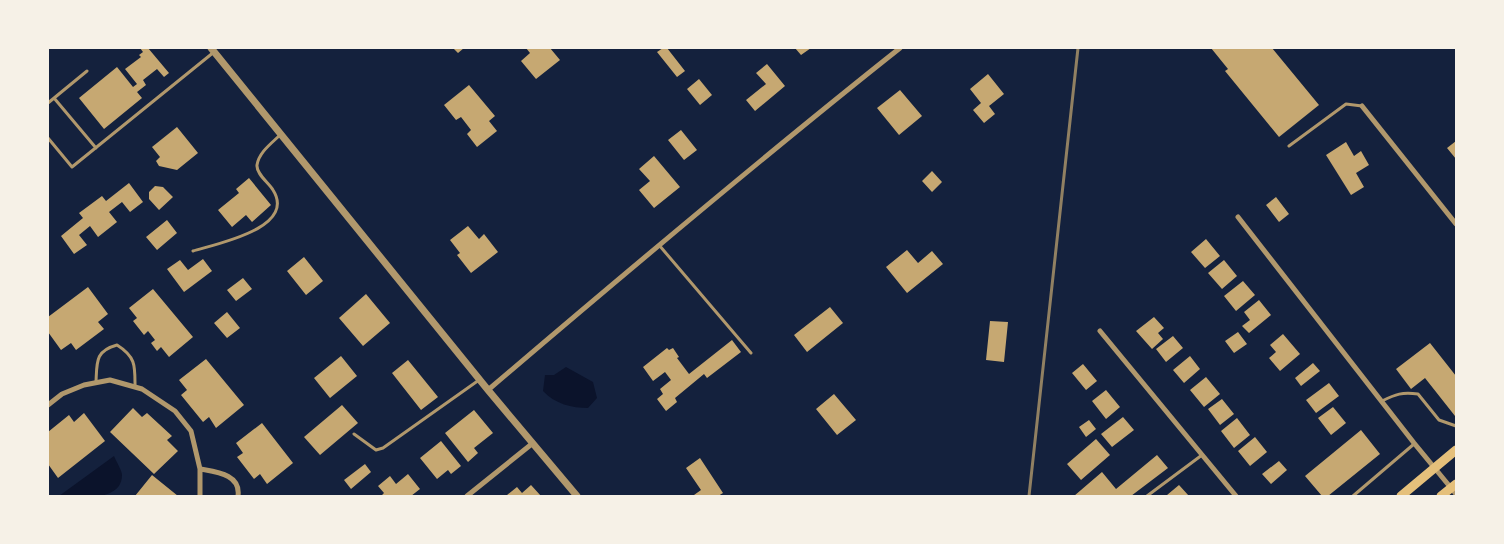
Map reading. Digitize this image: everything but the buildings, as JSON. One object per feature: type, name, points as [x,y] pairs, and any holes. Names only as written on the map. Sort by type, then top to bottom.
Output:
[{"type":"main road","points":[[1401,496],[1456,450]]},
{"type":"main road","points":[[1441,496],[1455,489]]},
{"type":"street","points":[[488,390],[659,244],[900,48]]},
{"type":"street","points":[[212,50],[488,390],[577,496]]},
{"type":"street","points":[[1362,106],[1456,224]]},
{"type":"street","points":[[1238,217],[1414,443],[1455,489]]},
{"type":"street","points":[[1100,331],[1236,496]]},
{"type":"street","points":[[48,404],[62,394],[84,385],[110,380],[142,389],[175,411],[191,431],[200,470],[200,496]]},
{"type":"street","points":[[467,496],[533,443]]},
{"type":"street","points":[[200,470],[228,475],[236,483],[238,496]]},
{"type":"lane","points":[[48,138],[72,167],[212,50]]},
{"type":"lane","points":[[48,103],[86,71]]},
{"type":"lane","points":[[54,98],[96,148]]},
{"type":"lane","points":[[1289,146],[1346,104],[1362,106]]},
{"type":"lane","points":[[193,251],[255,230],[274,216],[278,205],[277,198],[273,189],[257,171],[257,164],[265,148],[281,134]]},
{"type":"lane","points":[[659,244],[751,353]]},
{"type":"lane","points":[[96,383],[98,356],[107,348],[117,344],[127,351],[136,366],[135,387]]},
{"type":"lane","points":[[354,434],[376,450],[383,448],[480,380]]},
{"type":"lane","points":[[1382,401],[1393,395],[1405,392],[1418,394],[1439,420],[1456,426]]},
{"type":"lane","points":[[1353,496],[1414,443]]},
{"type":"lane","points":[[1147,496],[1202,455]]},
{"type":"water","points":[[566,367],[593,382],[597,398],[588,408],[564,404],[553,399],[543,391],[545,375],[554,375]]},
{"type":"water","points":[[114,456],[122,474],[120,483],[115,490],[98,496],[59,496]]},
{"type":"railway","points":[[1029,496],[1078,48]]}]
